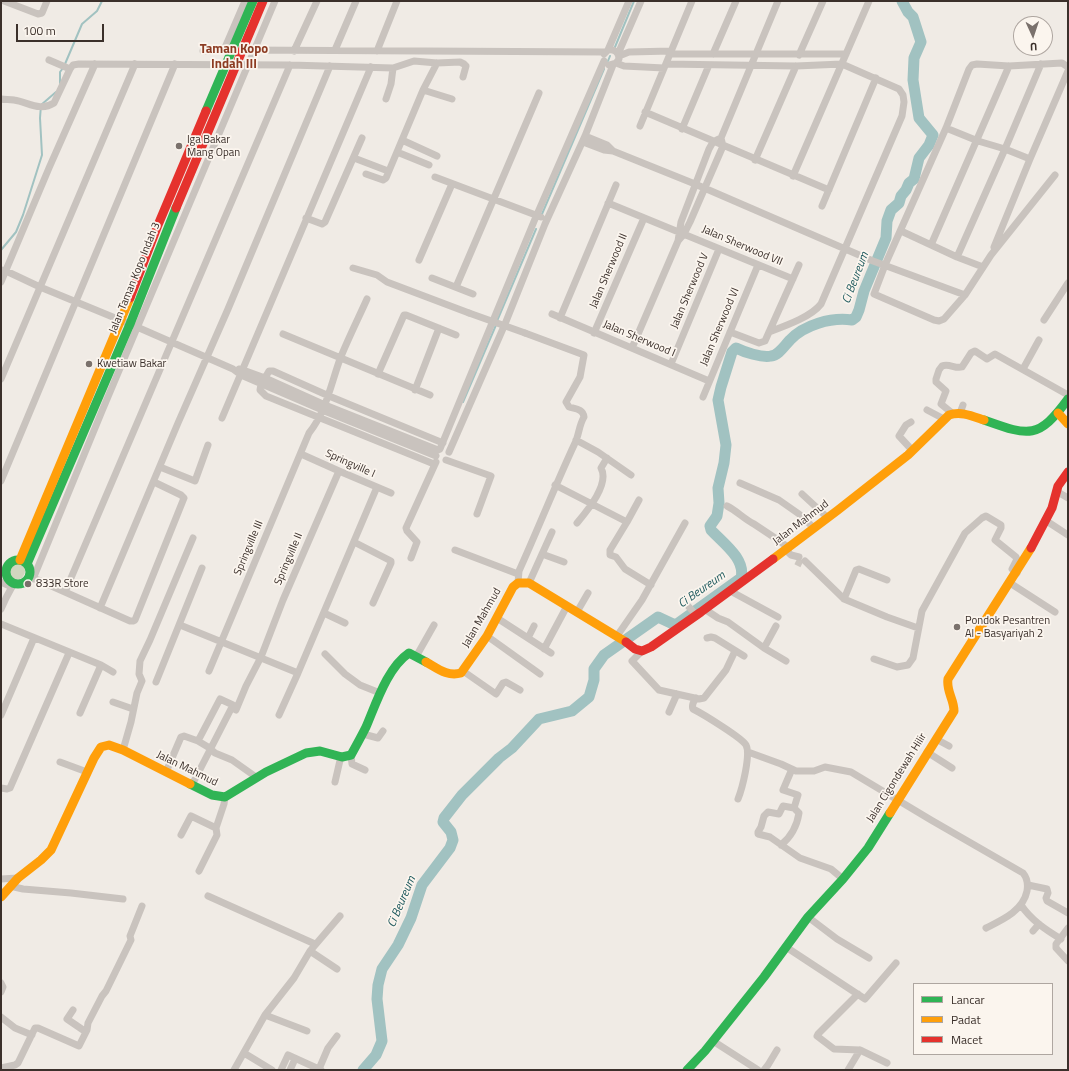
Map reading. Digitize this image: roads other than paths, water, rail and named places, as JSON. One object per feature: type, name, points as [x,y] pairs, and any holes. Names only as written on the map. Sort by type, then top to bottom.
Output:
[{"type":"street","points":[[4,1],[38,14],[42,13],[47,1]]},
{"type":"street","points":[[228,50],[245,1]]},
{"type":"street","name":"Jalan Taman Kopo Indah 3","points":[[24,562],[130,324],[158,225],[226,65],[228,50],[253,1]]},
{"type":"street","name":"Jalan Taman Kopo Indah 3","points":[[24,562],[98,409],[178,204],[263,1]]},
{"type":"street","points":[[130,324],[187,209],[275,1]]},
{"type":"street","points":[[294,51],[317,1]]},
{"type":"street","points":[[335,50],[356,1]]},
{"type":"street","points":[[377,51],[397,1]]},
{"type":"street","points":[[411,558],[417,542],[406,528],[498,312],[536,217],[629,1]]},
{"type":"street","points":[[446,460],[449,457],[449,452],[546,222],[584,139],[641,1]]},
{"type":"street","points":[[640,126],[692,1]]},
{"type":"street","points":[[713,54],[736,1]]},
{"type":"street","points":[[681,233],[705,188],[723,146],[721,138],[778,1]]},
{"type":"street","points":[[799,55],[823,1]]},
{"type":"street","points":[[793,176],[869,1]]},
{"type":"street","points":[[203,51],[335,50],[416,52],[589,52],[605,55],[614,50],[618,55]]},
{"type":"street","points":[[414,61],[416,52]]},
{"type":"street","points":[[618,55],[629,52],[799,55],[846,54]]},
{"type":"street","points":[[624,66],[629,52]]},
{"type":"street","points":[[605,55],[608,65],[615,64],[624,66],[796,66],[842,64],[899,89],[903,95],[904,109],[827,292],[818,309],[783,327],[769,332],[765,341],[759,343],[730,332]]},
{"type":"street","points":[[49,60],[65,68],[79,64],[249,64],[393,68],[414,61],[437,63],[460,62],[464,64],[466,70],[463,77]]},
{"type":"street","points":[[366,174],[384,180],[423,90],[437,63]]},
{"type":"street","points":[[1055,175],[991,255],[965,295],[944,319],[939,321],[934,320],[874,294],[880,263],[901,231],[946,128],[969,69],[977,64],[1009,66],[1062,63],[1068,67]]},
{"type":"street","points":[[1,282],[3,270],[95,64]]},
{"type":"street","points":[[1,379],[135,64]]},
{"type":"street","points":[[1,481],[175,64]]},
{"type":"street","points":[[958,257],[1041,64]]},
{"type":"street","points":[[66,592],[290,65]]},
{"type":"street","points":[[682,129],[709,65]]},
{"type":"street","points":[[100,608],[330,66]]},
{"type":"street","points":[[755,160],[796,66]]},
{"type":"street","points":[[931,245],[978,141],[1009,66]]},
{"type":"street","points":[[222,418],[371,67]]},
{"type":"street","points":[[1,100],[15,100],[46,108],[54,103],[65,68]]},
{"type":"street","points":[[386,99],[391,84],[393,68]]},
{"type":"street","points":[[991,255],[1068,71]]},
{"type":"street","points":[[822,206],[876,78]]},
{"type":"street","points":[[423,90],[452,99]]},
{"type":"street","points":[[456,287],[539,93]]},
{"type":"street","points":[[645,112],[755,160],[829,190]]},
{"type":"street","points":[[946,128],[1030,159]]},
{"type":"street","points":[[306,218],[322,224],[325,222],[362,138]]},
{"type":"street","points":[[632,348],[678,241],[695,184],[713,142],[721,138]]},
{"type":"street","points":[[584,139],[607,145],[613,151],[705,188],[880,263],[965,295]]},
{"type":"street","points":[[402,140],[437,156]]},
{"type":"street","points":[[397,152],[429,166]]},
{"type":"street","points":[[354,158],[388,171]]},
{"type":"street","points":[[435,177],[508,205],[511,209],[536,217],[546,222]]},
{"type":"street","points":[[419,260],[452,184]]},
{"type":"street","points":[[560,318],[616,185]]},
{"type":"street","points":[[608,202],[681,233]]},
{"type":"street","points":[[178,204],[187,209]]},
{"type":"street","name":"Jalan Sherwood II","points":[[594,333],[644,218]]},
{"type":"street","points":[[901,231],[983,267]]},
{"type":"street","name":"Jalan Sherwood VII","points":[[681,233],[792,279]]},
{"type":"street","name":"Jalan Sherwood V","points":[[671,364],[719,249]]},
{"type":"street","name":"Jalan Sherwood VI","points":[[703,397],[758,265]]},
{"type":"street","name":"Jalan Sherwood VII","points":[[769,332],[799,265]]},
{"type":"street","points":[[353,268],[376,275],[387,282],[584,355],[580,377],[566,402],[569,407],[580,410],[584,413],[584,417],[576,440],[555,485],[518,578]]},
{"type":"street","points":[[3,270],[233,369],[438,454]]},
{"type":"street","points":[[432,278],[473,294]]},
{"type":"street","points":[[1044,320],[1068,283]]},
{"type":"street","name":"Springville III","points":[[209,671],[301,454],[309,433],[310,423],[316,417],[367,299]]},
{"type":"street","points":[[498,312],[507,315]]},
{"type":"street","points":[[378,374],[404,315],[406,314],[456,334]]},
{"type":"street","name":"Jalan Sherwood I","points":[[552,314],[709,381]]},
{"type":"street","points":[[415,390],[439,328]]},
{"type":"street","points":[[283,334],[430,395]]},
{"type":"street","points":[[1023,370],[1039,340]]},
{"type":"street","points":[[1068,395],[995,354],[987,359],[975,351],[971,353],[962,367],[944,366],[940,370],[936,381],[946,391],[941,404],[1024,432],[1038,430],[1058,413],[1068,399]]},
{"type":"street","points":[[449,452],[446,449],[438,454],[316,417],[266,396],[260,390],[263,381],[269,371],[273,370],[326,394],[438,454],[442,461],[446,460],[491,476],[477,514]]},
{"type":"street","points":[[1,582],[13,585],[22,583],[31,578],[98,409]]},
{"type":"street","points":[[927,410],[944,419]]},
{"type":"street","name":"Jalan Mahmud","points":[[642,651],[654,645],[693,611],[706,607],[732,590],[796,556],[814,528],[929,436],[944,419],[958,410]]},
{"type":"street","points":[[1058,413],[1068,424]]},
{"type":"street","points":[[911,422],[906,425],[899,436],[912,450]]},
{"type":"street","points":[[576,440],[632,475]]},
{"type":"street","points":[[160,467],[195,481],[208,445]]},
{"type":"street","name":"Springville I","points":[[301,454],[391,493]]},
{"type":"street","points":[[577,523],[592,504],[604,479],[602,468],[607,458]]},
{"type":"street","name":"Springville II","points":[[236,710],[246,686],[261,658],[283,600],[339,471]]},
{"type":"street","name":"Jalan Cigondewah Hilir","points":[[687,1070],[713,1041],[764,977],[808,917],[843,879],[868,848],[899,800],[955,708],[947,690],[948,679],[1017,573],[1052,508],[1058,486],[1068,472]]},
{"type":"street","points":[[31,578],[130,621],[135,620],[184,498],[182,495],[154,482]]},
{"type":"street","points":[[740,483],[779,500],[799,514],[814,528]]},
{"type":"street","points":[[555,485],[627,522]]},
{"type":"street","points":[[279,715],[377,487]]},
{"type":"street","points":[[1056,491],[1068,498]]},
{"type":"street","points":[[802,494],[828,518]]},
{"type":"street","points":[[639,500],[610,550],[610,555],[616,557],[625,569],[650,585]]},
{"type":"street","points":[[727,506],[753,524],[767,531],[813,569],[844,599],[918,628]]},
{"type":"street","points":[[874,659],[897,667],[908,665],[913,658],[922,611],[965,533],[982,518],[986,516],[1001,525],[995,540],[1016,557],[1017,559],[1012,569],[1017,573]]},
{"type":"street","points":[[1046,520],[1068,536]]},
{"type":"street","points":[[621,639],[685,523]]},
{"type":"street","points":[[529,583],[552,532]]},
{"type":"street","points":[[123,750],[137,693],[142,681],[139,674],[140,661],[193,538]]},
{"type":"street","points":[[354,542],[391,561],[372,603]]},
{"type":"street","points":[[455,550],[529,583],[638,650],[642,651],[632,661],[657,689],[663,692],[704,698],[726,670],[735,651]]},
{"type":"street","points":[[542,554],[564,562]]},
{"type":"street","points":[[1,559],[6,568],[8,579],[13,585]]},
{"type":"street","points":[[6,568],[14,560],[24,562],[30,571],[31,578]]},
{"type":"street","points":[[156,682],[202,568]]},
{"type":"street","points":[[844,599],[856,570],[859,569],[886,580]]},
{"type":"street","name":"Jalan Mahmud","points":[[463,671],[486,636],[518,578]]},
{"type":"street","points":[[1010,583],[1054,612]]},
{"type":"street","points":[[1,609],[13,585]]},
{"type":"street","points":[[732,590],[734,593],[778,617]]},
{"type":"street","points":[[577,612],[588,593]]},
{"type":"street","points":[[544,649],[567,606]]},
{"type":"street","points":[[706,607],[718,618],[728,622],[764,648],[786,661]]},
{"type":"street","points":[[324,613],[345,623]]},
{"type":"street","points":[[496,618],[551,653]]},
{"type":"street","points":[[1,624],[101,665],[113,672]]},
{"type":"street","points":[[180,625],[222,641],[238,650],[261,658],[287,670],[298,673]]},
{"type":"street","points":[[417,655],[434,625]]},
{"type":"street","points":[[528,638],[534,626]]},
{"type":"street","points":[[764,648],[776,626]]},
{"type":"street","points":[[486,636],[540,674]]},
{"type":"street","points":[[1,715],[34,638]]},
{"type":"street","points":[[707,638],[715,638],[744,656]]},
{"type":"street","points":[[1,788],[10,788],[69,653]]},
{"type":"street","points":[[335,782],[346,756],[363,734],[380,693],[403,657],[409,653],[417,655],[448,674],[455,675],[463,671],[496,694],[503,683],[506,682],[520,690]]},
{"type":"street","points":[[325,654],[344,674],[360,686],[380,693]]},
{"type":"street","points":[[80,713],[101,665]]},
{"type":"street","points":[[669,712],[677,694]]},
{"type":"street","points":[[696,698],[692,706],[693,709],[708,717],[743,741],[746,745],[748,752],[743,788],[738,799]]},
{"type":"street","points":[[192,785],[233,705],[220,699],[198,741]]},
{"type":"street","points":[[113,702],[133,709]]},
{"type":"street","points":[[363,734],[378,738],[383,731]]},
{"type":"street","points":[[166,772],[181,737],[184,736],[198,741],[215,753],[232,760],[256,777]]},
{"type":"street","points":[[936,739],[949,746]]},
{"type":"street","name":"Jalan Mahmud","points":[[1,896],[18,878],[41,860],[53,847],[87,772],[101,747],[109,745],[123,750],[215,796],[225,797],[256,777],[309,752],[319,751],[346,756]]},
{"type":"street","points":[[748,752],[796,771],[814,771],[825,767],[851,772],[1023,873],[1028,885],[1026,896],[1021,905],[1007,917],[986,928]]},
{"type":"street","points":[[927,752],[952,768]]},
{"type":"street","points":[[346,756],[352,764],[365,770]]},
{"type":"street","points":[[60,762],[87,772]]},
{"type":"street","points":[[792,769],[783,790],[798,795],[794,808]]},
{"type":"street","points":[[199,871],[217,835],[216,828],[225,797]]},
{"type":"street","points":[[781,845],[787,840],[797,824],[799,813],[794,808],[783,806],[779,814],[768,812],[761,814],[761,827],[758,834],[770,837],[781,845],[800,858],[831,869],[843,879]]},
{"type":"street","points":[[181,835],[191,816],[216,828]]},
{"type":"street","points":[[1,879],[18,878]]},
{"type":"street","points":[[1028,885],[1047,889],[1047,901],[1068,913]]},
{"type":"street","points":[[10,886],[23,889],[123,899]]},
{"type":"street","points":[[208,896],[316,944]]},
{"type":"street","points":[[1021,905],[1026,912],[1046,930],[1061,939]]},
{"type":"street","points":[[1,1068],[18,1063],[35,1029],[37,1028],[79,1046],[86,1032],[88,1023],[106,991],[129,944],[131,938],[130,936],[142,906]]},
{"type":"street","points":[[234,1070],[265,1014],[294,978],[310,951],[340,916]]},
{"type":"street","points":[[808,917],[837,939],[869,958]]},
{"type":"street","points":[[1034,931],[1039,924]]},
{"type":"street","points":[[1068,928],[1056,944],[1056,948],[1068,961]]},
{"type":"street","points":[[786,947],[865,999],[896,963]]},
{"type":"street","points":[[310,951],[337,969]]},
{"type":"street","points":[[1,983],[4,987],[1,992]]},
{"type":"street","points":[[858,994],[817,1036],[836,1049],[860,1050],[887,1063]]},
{"type":"street","points":[[73,1010],[68,1019],[86,1032]]},
{"type":"street","points":[[265,1014],[306,1031]]},
{"type":"street","points":[[1,1017],[15,1028],[32,1035]]},
{"type":"street","points":[[281,1070],[288,1055],[320,1069],[328,1048],[337,1036]]},
{"type":"street","points":[[713,1041],[758,1070]]},
{"type":"street","points":[[764,1070],[777,1050]]},
{"type":"street","points":[[848,1070],[860,1050]]},
{"type":"street","points":[[244,1053],[272,1070]]},
{"type":"street","points":[[290,1070],[296,1058]]},
{"type":"waterway","points":[[65,64],[82,24],[97,11],[102,1]]},
{"type":"waterway","points":[[615,47],[634,1]]},
{"type":"waterway","name":"Ci Beureum","points":[[363,1070],[376,1055],[382,1041],[377,999],[378,985],[382,969],[398,945],[411,918],[422,885],[450,848],[453,840],[451,832],[443,822],[444,818],[462,795],[499,758],[512,748],[539,719],[572,711],[589,697],[594,680],[594,669],[604,655],[658,617],[673,624],[677,624],[741,578],[742,571],[737,558],[711,530],[710,526],[717,516],[719,503],[718,488],[724,463],[726,445],[718,400],[721,387],[732,352],[736,348],[758,355],[774,355],[796,335],[810,326],[827,321],[844,319],[852,320],[856,317],[864,291],[886,238],[887,221],[891,210],[899,203],[901,196],[909,183],[914,179],[919,158],[929,145],[933,135],[919,118],[913,80],[914,58],[921,42],[913,17],[908,12],[902,1]]},
{"type":"waterway","points":[[608,61],[610,56]]},
{"type":"waterway","points":[[60,83],[60,72],[63,68]]},
{"type":"waterway","points":[[542,214],[604,69]]},
{"type":"waterway","points":[[1,250],[16,232],[42,155],[40,118],[41,105],[56,92]]},
{"type":"waterway","points":[[497,321],[536,229]]},
{"type":"waterway","points":[[463,402],[496,325]]},
{"type":"tunnel","points":[[796,561],[802,564]]},
{"type":"place","name":"Iga Bakar Mang Opan","points":[[179,146]]},
{"type":"place","name":"Kwetiaw Bakar","points":[[89,364]]},
{"type":"place","name":"833R Store","points":[[28,584]]},
{"type":"place","name":"Pondok Pesantren Al - Basyariyah 2","points":[[957,627]]},
{"type":"district","name":"Taman Kopo Indah III","points":[[234,58]]}]
